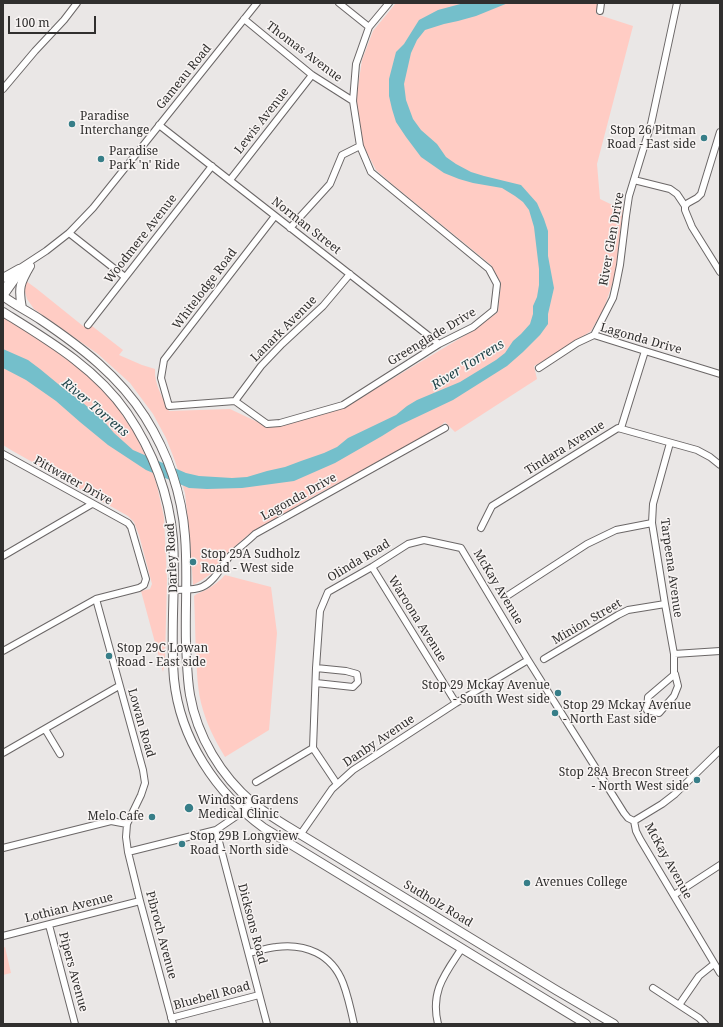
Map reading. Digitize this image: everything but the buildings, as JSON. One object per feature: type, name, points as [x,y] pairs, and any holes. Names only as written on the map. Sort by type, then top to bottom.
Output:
[{"type":"main road","points":[[22,308],[21,283],[30,266]]},
{"type":"main road","points":[[3,278],[19,269]]},
{"type":"main road","name":"Darley Road","points":[[3,295],[82,349],[110,372],[137,404],[158,440],[173,478],[178,496],[185,536],[187,558],[186,642],[190,695],[206,743],[216,760],[235,785],[252,802]]},
{"type":"main road","name":"Darley Road","points":[[3,312],[52,342],[92,374],[121,405],[140,436],[156,467],[170,517],[173,539],[173,648],[176,696],[182,717],[192,742],[206,767],[226,794],[242,811]]},
{"type":"main road","name":"Sudholz Road","points":[[252,802],[267,814],[300,835],[614,1024]]},
{"type":"main road","points":[[242,811],[264,828],[586,1024]]},
{"type":"main road","points":[[291,844],[300,835]]},
{"type":"main road","points":[[415,920],[422,909]]},
{"type":"street","points":[[4,87],[64,20],[77,3]]},
{"type":"street","name":"Gameau Road","points":[[3,295],[10,278],[19,269],[69,233],[93,208],[257,3]]},
{"type":"street","points":[[339,3],[369,27]]},
{"type":"street","name":"Greenglade Drive","points":[[235,401],[267,424],[280,422],[343,405],[439,344],[473,327],[494,310],[497,284],[489,269],[371,172],[360,146],[353,101],[356,64],[369,27],[389,3]]},
{"type":"street","points":[[600,11],[601,3]]},
{"type":"street","name":"River Glen Drive","points":[[594,335],[613,298],[620,265],[629,196],[652,124],[664,68],[672,20],[677,3]]},
{"type":"street","name":"Thomas Avenue","points":[[244,19],[312,75],[353,101]]},
{"type":"street","name":"Lewis Avenue","points":[[230,180],[312,75]]},
{"type":"street","name":"Norman Street","points":[[159,125],[439,344]]},
{"type":"street","points":[[685,206],[701,194],[720,132]]},
{"type":"street","points":[[290,228],[330,184],[342,156],[360,146]]},
{"type":"street","name":"Woodmere Avenue","points":[[88,325],[212,166]]},
{"type":"street","points":[[634,180],[670,189],[677,194],[685,206],[685,213],[692,227],[720,272]]},
{"type":"street","name":"Whitelodge Road","points":[[235,401],[169,406],[161,378],[164,360],[275,216]]},
{"type":"street","points":[[69,233],[125,277]]},
{"type":"street","name":"Gameau Road","points":[[3,295],[16,279],[46,251]]},
{"type":"street","name":"Lanark Avenue","points":[[235,401],[261,366],[282,344],[323,306],[350,274]]},
{"type":"street","name":"Lagonda Drive","points":[[539,368],[594,335],[720,374]]},
{"type":"street","points":[[621,428],[645,351]]},
{"type":"street","name":"Lagonda Drive","points":[[173,590],[201,588],[211,580],[230,557],[255,534],[445,428]]},
{"type":"street","name":"Tindara Avenue","points":[[481,528],[492,506],[618,428],[703,453],[720,466]]},
{"type":"street","name":"Tarpeena Avenue","points":[[670,443],[654,504],[652,523],[678,686],[674,696],[659,713],[646,710],[648,697],[675,674]]},
{"type":"street","name":"Pittwater Drive","points":[[4,457],[128,523],[131,527],[146,579],[144,585],[139,588],[96,599]]},
{"type":"street","points":[[3,556],[92,504]]},
{"type":"street","points":[[507,596],[586,544],[616,530],[652,523]]},
{"type":"street","name":"Olinda Road","points":[[313,748],[320,611],[328,592],[372,567],[408,544],[424,540],[461,548]]},
{"type":"street","name":"McKay Avenue","points":[[461,548],[528,660],[624,813],[628,818],[634,821],[636,831],[640,839],[718,968]]},
{"type":"street","name":"Waroona Avenue","points":[[372,567],[456,703]]},
{"type":"street","points":[[3,652],[96,599]]},
{"type":"street","name":"Lowan Road","points":[[96,599],[143,770],[145,783],[142,795],[127,824],[126,837],[128,852]]},
{"type":"street","name":"Minion Street","points":[[544,659],[628,610],[664,604]]},
{"type":"street","points":[[674,654],[720,651]]},
{"type":"street","name":"Danby Avenue","points":[[300,835],[326,797],[337,784],[353,770],[456,703],[528,660]]},
{"type":"street","points":[[316,668],[346,671],[357,674],[358,682],[353,687],[316,683]]},
{"type":"street","points":[[3,753],[119,686]]},
{"type":"street","points":[[45,729],[60,754]]},
{"type":"street","points":[[256,782],[313,748],[337,784]]},
{"type":"street","points":[[634,821],[662,804],[675,794],[720,750]]},
{"type":"street","points":[[128,852],[216,830],[252,802]]},
{"type":"street","points":[[3,848],[111,821],[127,824]]},
{"type":"street","name":"Dicksons Road","points":[[216,830],[267,1024]]},
{"type":"street","name":"Pibroch Avenue","points":[[128,852],[172,1021]]},
{"type":"street","points":[[674,895],[720,865]]},
{"type":"street","name":"Lothian Avenue","points":[[3,936],[140,901]]},
{"type":"street","name":"Pipers Avenue","points":[[49,925],[75,1024]]},
{"type":"street","points":[[249,953],[275,947],[294,946],[311,950],[325,957],[336,970],[342,982],[354,1024]]},
{"type":"street","points":[[438,1024],[436,1008],[437,991],[443,978],[462,948]]},
{"type":"street","points":[[679,1006],[698,976],[718,968]]},
{"type":"street","points":[[653,988],[699,1018],[705,1024]]},
{"type":"street","name":"Bluebell Road","points":[[172,1021],[259,995]]},
{"type":"shaded area","points":[[396,3],[598,3],[596,14],[633,26],[597,164],[600,199],[623,210],[615,276],[604,308],[591,331],[534,366],[537,379],[455,432],[445,422],[436,430],[312,497],[248,535],[225,555],[212,573],[193,585],[185,493],[166,438],[153,414],[130,383],[98,354],[34,309],[27,299],[24,288],[26,281],[83,326],[88,329],[92,326],[123,350],[119,355],[155,369],[157,385],[169,411],[230,409],[266,426],[282,425],[345,407],[474,330],[498,312],[501,283],[491,265],[376,170],[362,143],[356,100],[362,60],[373,31]]},
{"type":"shaded area","points":[[3,316],[86,373],[115,404],[135,434],[152,470],[164,517],[167,579],[165,660],[163,672],[141,591],[150,589],[152,584],[134,522],[128,516],[3,445]]},
{"type":"shaded area","points":[[225,575],[271,587],[277,633],[269,730],[225,757],[207,722],[200,696],[197,674],[194,596],[211,587]]},
{"type":"shaded area","points":[[5,947],[11,973],[3,975],[3,948]]},
{"type":"water","name":"River Torrens","points":[[464,3],[508,3],[476,16],[425,30],[417,40],[411,53],[404,84],[406,100],[413,119],[421,130],[437,144],[446,157],[471,172],[521,185],[537,203],[544,219],[548,231],[548,256],[554,288],[548,314],[548,324],[540,335],[507,366],[453,400],[398,426],[335,463],[294,481],[242,488],[207,489],[189,488],[146,470],[108,445],[56,401],[26,380],[3,368],[3,349],[28,360],[40,369],[102,419],[114,433],[133,450],[186,473],[199,476],[232,478],[247,477],[285,467],[324,453],[337,447],[348,438],[396,415],[417,400],[460,382],[505,353],[513,341],[530,324],[533,314],[533,306],[537,297],[539,269],[534,227],[529,210],[523,202],[502,188],[459,179],[444,173],[421,157],[396,122],[389,96],[389,79],[396,52],[404,44],[419,20],[438,10]]},
{"type":"place","name":"Paradise Interchange","points":[[72,124]]},
{"type":"place","name":"Stop 26 Pitman Road - East side","points":[[704,138]]},
{"type":"place","name":"Paradise Park 'n' Ride","points":[[101,159]]},
{"type":"place","name":"Stop 29A Sudholz Road - West side","points":[[193,562]]},
{"type":"place","name":"Stop 29C Lowan Road - East side","points":[[109,656]]},
{"type":"place","name":"Stop 29 Mckay Avenue - South West side","points":[[558,693]]},
{"type":"place","name":"Stop 29 Mckay Avenue - North East side","points":[[555,713]]},
{"type":"place","name":"Stop 28A Brecon Street - North West side","points":[[697,780]]},
{"type":"place","name":"Windsor Gardens Medical Clinic","points":[[189,808]]},
{"type":"place","name":"Melo Cafe","points":[[152,817]]},
{"type":"place","name":"Stop 29B Longview Road - North side","points":[[182,844]]},
{"type":"place","name":"Avenues College","points":[[527,883]]}]
